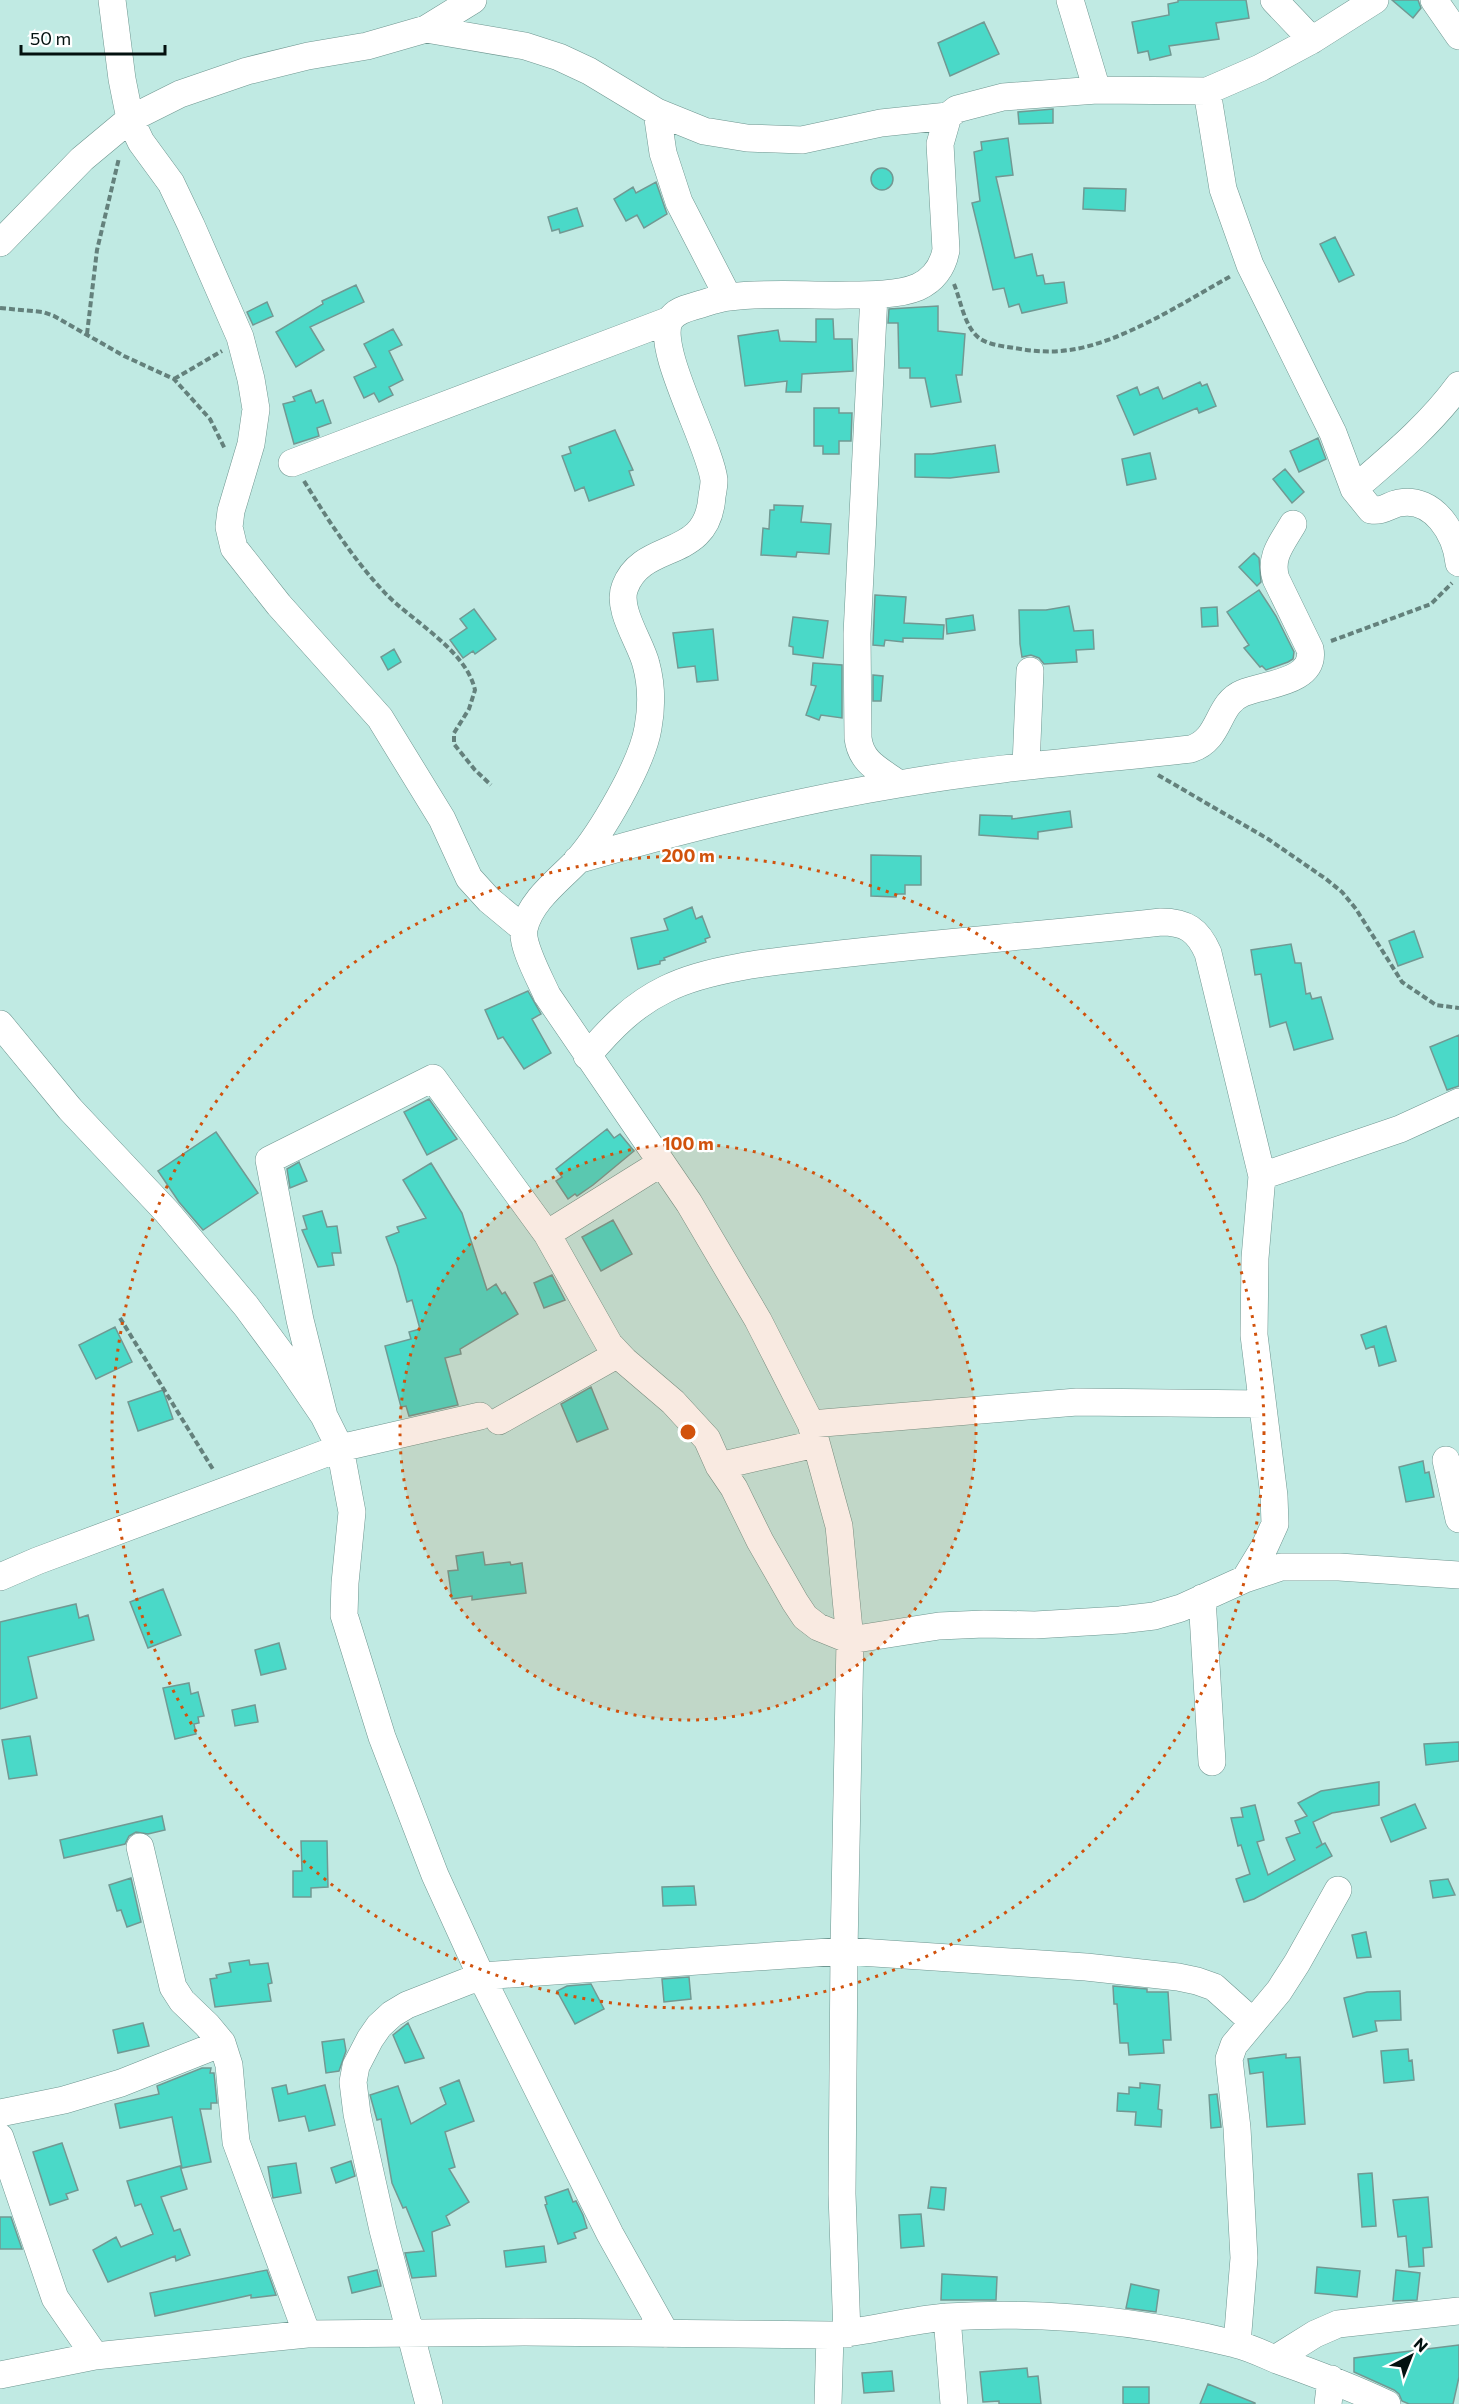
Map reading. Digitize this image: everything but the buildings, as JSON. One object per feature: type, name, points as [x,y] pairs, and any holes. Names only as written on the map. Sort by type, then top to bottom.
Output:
[{"type":"street","points":[[112,0],[122,79],[130,118],[141,142],[171,183],[240,338],[251,379],[256,409],[251,444],[238,484],[229,527],[234,548],[292,620],[380,718],[442,819],[469,878],[489,900],[524,929]]},
{"type":"street","points":[[0,243],[82,159],[130,118],[180,94],[247,71],[308,56],[367,46],[426,29],[473,0]]},
{"type":"street","points":[[1070,0],[1097,90]]},
{"type":"street","points":[[1274,0],[1312,40]]},
{"type":"street","points":[[426,29],[525,46],[558,57],[589,71],[657,112],[704,131],[747,138],[802,140],[882,123],[948,116],[957,109],[1003,97],[1097,90],[1207,91],[1260,68],[1312,40],[1375,0]]},
{"type":"street","points":[[1434,0],[1459,36]]},
{"type":"street","points":[[1207,91],[1223,189],[1250,265],[1333,433],[1354,489],[1371,510],[1382,509],[1397,503],[1414,502],[1434,513],[1449,528],[1457,547],[1459,563]]},
{"type":"street","points":[[657,112],[663,153],[679,202],[728,297]]},
{"type":"street","points":[[292,463],[670,320],[681,310],[728,297],[874,295],[917,287],[933,277],[943,263],[946,250],[940,144],[948,116]]},
{"type":"street","points":[[874,295],[857,634],[858,738],[859,750],[865,759],[899,784]]},
{"type":"street","points":[[670,320],[667,336],[669,354],[701,438],[714,480],[711,510],[703,529],[684,544],[634,569],[623,589],[624,606],[646,662],[652,694],[648,731],[634,767],[611,813],[577,860],[537,901],[524,929],[530,958],[547,995],[715,1245],[758,1320],[813,1434],[839,1526],[850,1640],[838,2334],[828,2404]]},
{"type":"street","points":[[1354,489],[1423,427],[1459,386]]},
{"type":"street","points":[[577,860],[724,819],[899,784],[1026,766],[1191,749],[1201,746],[1211,736],[1233,699],[1241,693],[1270,686],[1298,675],[1310,660],[1310,649],[1272,566],[1273,559],[1293,524]]},
{"type":"street","points":[[1026,766],[1030,671]]},
{"type":"street","points":[[587,1056],[611,1027],[638,1004],[668,987],[708,975],[777,962],[925,945],[1176,922],[1188,926],[1197,933],[1208,953],[1262,1176],[1255,1258],[1254,1335],[1274,1496],[1275,1524],[1245,1579]]},
{"type":"street","points":[[0,1024],[70,1110],[166,1212],[246,1306],[324,1416],[340,1448],[352,1512],[344,1615],[382,1737],[431,1864],[481,1976],[610,2234],[666,2334]]},
{"type":"street","points":[[324,1416],[300,1320],[268,1160],[434,1078],[547,1233],[609,1344],[688,1418],[707,1439],[719,1466],[734,1488],[760,1540],[805,1617],[818,1627],[850,1640],[939,1626],[1120,1620],[1154,1616],[1181,1608],[1245,1579],[1281,1567],[1339,1567],[1459,1575]]},
{"type":"street","points":[[1262,1176],[1400,1129],[1459,1102]]},
{"type":"street","points":[[547,1233],[661,1164]]},
{"type":"street","points":[[0,1577],[225,1489],[340,1448],[490,1418],[618,1354]]},
{"type":"street","points":[[719,1466],[813,1434],[1077,1402],[1262,1404]]},
{"type":"street","points":[[1446,1460],[1459,1519]]},
{"type":"street","points":[[1202,1599],[1212,1762]]},
{"type":"street","points":[[140,1847],[173,1987],[182,2001],[222,2043],[229,2065],[236,2142],[307,2334]]},
{"type":"street","points":[[1237,2344],[1244,2258],[1237,2128],[1229,2059],[1234,2045],[1279,1991],[1338,1890]]},
{"type":"street","points":[[429,2404],[409,2332],[357,2114],[353,2082],[370,2039],[379,2025],[392,2014],[438,1992],[481,1976],[843,1951],[1086,1967],[1178,1977],[1214,1987],[1253,2022]]},
{"type":"street","points":[[0,2113],[64,2100],[121,2083],[222,2043]]},
{"type":"street","points":[[0,2137],[45,2276],[55,2298],[95,2356]]},
{"type":"street","points":[[1275,2359],[1315,2334],[1338,2324],[1459,2311]]},
{"type":"street","points":[[947,2317],[954,2404]]},
{"type":"street","points":[[0,2375],[95,2356],[307,2334],[409,2332],[838,2334],[909,2321],[947,2317],[1075,2318],[1149,2327],[1237,2344],[1275,2359],[1330,2392],[1387,2404]]},
{"type":"path","points":[[87,334],[97,250],[120,152]]},
{"type":"path","points":[[943,263],[955,287],[970,328],[978,337],[989,344],[1038,351],[1070,350],[1140,326],[1250,265]]},
{"type":"path","points":[[0,308],[43,312],[124,356],[174,379],[210,419],[224,445],[238,484]]},
{"type":"path","points":[[174,379],[215,356],[240,338]]},
{"type":"path","points":[[292,463],[341,540],[386,593],[468,670],[475,690],[468,709],[454,734],[454,744],[475,770],[491,785]]},
{"type":"path","points":[[1310,649],[1431,604],[1459,576]]},
{"type":"path","points":[[1127,755],[1173,785],[1268,839],[1326,879],[1342,892],[1356,909],[1402,982],[1436,1005],[1459,1008]]},
{"type":"path","points":[[120,1318],[225,1489]]}]
